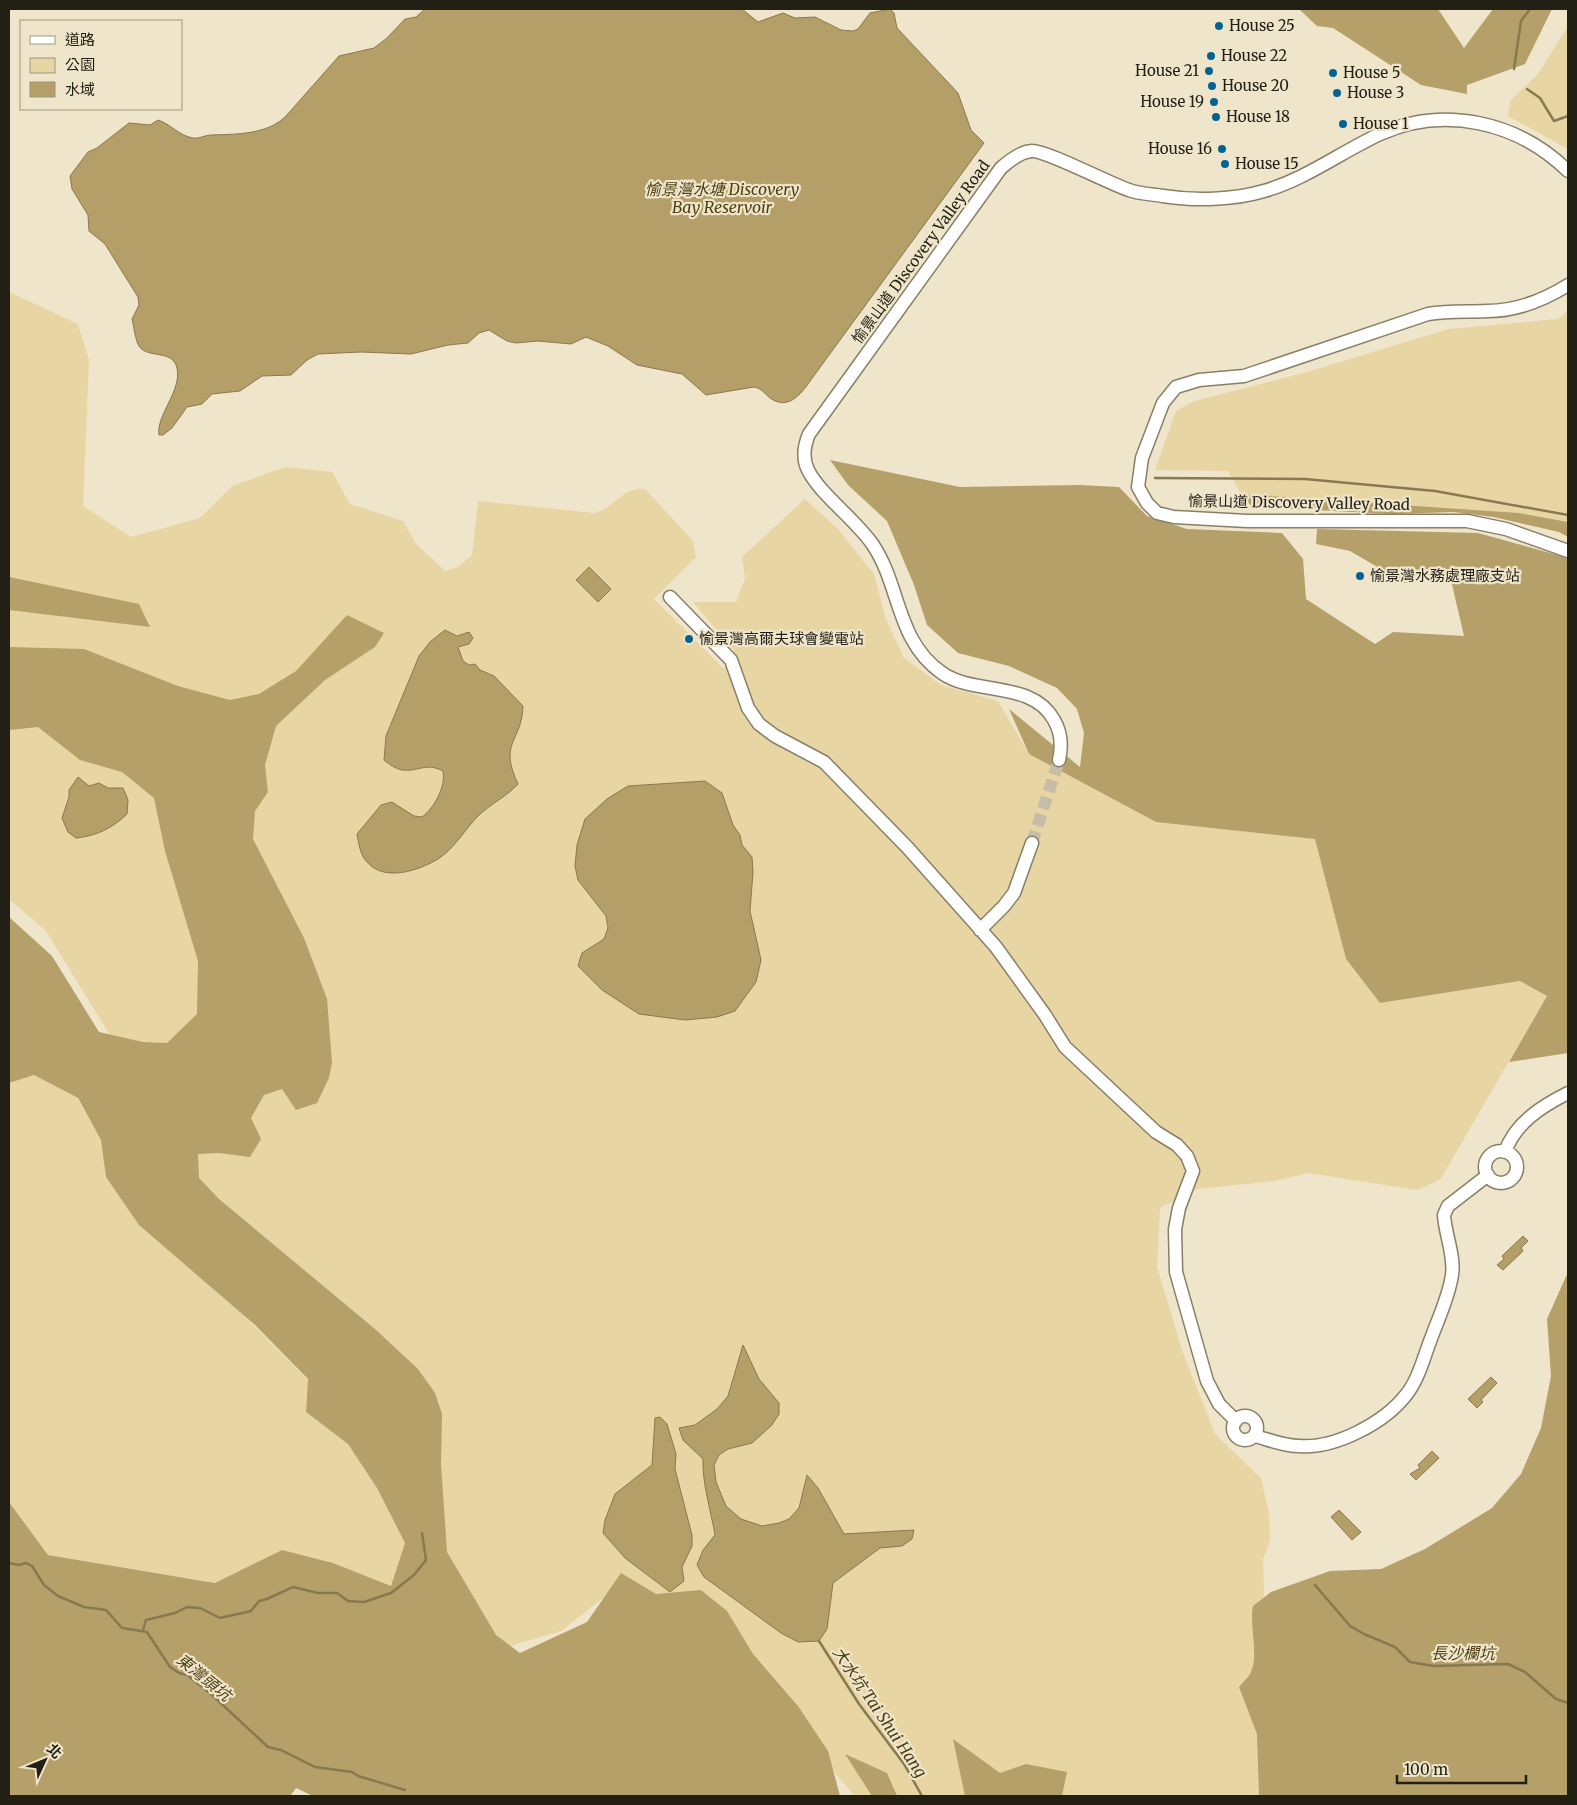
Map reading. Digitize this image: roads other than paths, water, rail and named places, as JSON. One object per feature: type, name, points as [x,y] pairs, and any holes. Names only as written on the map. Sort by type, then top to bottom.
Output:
[{"type":"street","name":"愉景山道 Discovery Valley Road","points":[[1059,760],[1061,744],[1058,728],[1049,712],[1041,704],[1024,696],[954,679],[942,674],[927,660],[913,642],[904,625],[890,578],[874,547],[866,534],[808,471],[804,458],[804,445],[809,434],[1002,168],[1016,157],[1031,151],[1048,155],[1130,191],[1175,198],[1246,196],[1292,181],[1380,134],[1414,123],[1448,119],[1484,124],[1511,132],[1540,148],[1568,171]]},
{"type":"street","name":"愉景山道 Discovery Valley Road","points":[[1568,285],[1520,306],[1494,311],[1445,311],[1428,314],[1244,376],[1199,380],[1176,387],[1163,403],[1142,458],[1138,487],[1147,503],[1157,513],[1174,516],[1247,521],[1467,521],[1506,529],[1568,551]]},
{"type":"street","points":[[670,597],[731,660],[748,708],[759,724],[775,736],[824,762],[906,847],[980,930],[1022,982],[1065,1047],[1125,1105],[1156,1132],[1177,1145],[1187,1156],[1193,1171],[1179,1208],[1176,1229],[1176,1272],[1206,1381],[1219,1404],[1236,1420],[1243,1416],[1254,1420],[1258,1428],[1255,1436],[1284,1445],[1302,1447],[1333,1441],[1360,1432],[1387,1414],[1406,1395],[1418,1374],[1440,1315],[1452,1273],[1444,1215],[1448,1206],[1488,1175]]},
{"type":"street","points":[[980,930],[1014,893],[1032,844]]},
{"type":"street","points":[[1506,1152],[1514,1132],[1546,1105],[1568,1093]]},
{"type":"street","points":[[1506,1152],[1513,1157],[1517,1165],[1513,1178],[1500,1183],[1488,1175],[1488,1160],[1495,1153],[1506,1152]]},
{"type":"water","name":"愉景灣水塘 Discovery Bay Reservoir","points":[[425,9],[742,9],[758,22],[783,13],[795,18],[815,17],[841,30],[853,31],[858,29],[870,13],[890,9],[894,13],[897,28],[958,93],[971,130],[984,143],[805,388],[790,401],[784,403],[777,402],[754,387],[706,395],[682,374],[637,365],[608,346],[586,337],[571,344],[538,341],[516,343],[507,341],[489,330],[479,333],[468,343],[448,345],[411,354],[361,352],[318,354],[307,360],[291,375],[262,376],[240,391],[212,394],[202,404],[187,407],[172,428],[163,435],[159,435],[161,419],[173,394],[178,377],[175,362],[165,356],[143,350],[139,346],[132,319],[139,305],[138,297],[105,244],[89,231],[88,215],[72,189],[70,176],[88,152],[97,148],[129,123],[150,125],[158,120],[183,135],[195,138],[251,132],[270,127],[286,116],[339,56],[374,48],[387,38],[405,19],[416,17]]},
{"type":"water","points":[[589,567],[611,589],[598,602],[576,580]]},
{"type":"water","points":[[445,630],[457,636],[469,632],[473,638],[469,644],[458,647],[463,661],[469,665],[475,664],[480,670],[494,676],[523,706],[522,718],[513,743],[510,759],[518,784],[479,815],[455,844],[438,859],[411,870],[392,873],[382,872],[374,868],[363,856],[357,834],[381,805],[392,802],[414,816],[422,817],[435,802],[443,783],[443,771],[437,768],[427,767],[402,770],[384,760],[386,736],[419,656],[430,642]]},
{"type":"water","points":[[78,777],[89,786],[99,783],[108,788],[123,788],[128,800],[127,814],[110,827],[97,833],[76,838],[68,832],[62,818],[69,797],[69,790]]},
{"type":"water","points":[[705,781],[722,793],[733,825],[740,835],[742,845],[752,857],[753,872],[750,911],[761,960],[756,982],[735,1011],[717,1017],[685,1020],[639,1014],[602,990],[578,966],[582,953],[604,939],[608,928],[606,916],[578,880],[575,866],[577,845],[585,819],[607,799],[628,786]]},
{"type":"water","points":[[1523,1236],[1528,1241],[1521,1248],[1523,1251],[1503,1270],[1497,1265],[1504,1259],[1502,1256]]},
{"type":"water","points":[[743,1345],[759,1379],[779,1403],[779,1414],[772,1425],[752,1443],[728,1449],[719,1455],[714,1465],[716,1482],[726,1506],[741,1519],[762,1526],[779,1523],[789,1519],[799,1508],[807,1475],[818,1488],[844,1534],[914,1530],[912,1539],[902,1546],[880,1548],[833,1583],[827,1629],[819,1641],[798,1642],[781,1633],[704,1577],[697,1565],[703,1550],[715,1535],[705,1487],[703,1459],[683,1440],[679,1428],[695,1425],[717,1409],[728,1396]]},
{"type":"water","points":[[1491,1377],[1497,1383],[1481,1400],[1483,1402],[1477,1408],[1468,1399]]},
{"type":"water","points":[[660,1417],[667,1424],[676,1454],[675,1469],[692,1535],[692,1546],[682,1567],[684,1581],[670,1592],[625,1558],[603,1533],[605,1520],[615,1494],[652,1465],[655,1418]]},
{"type":"water","points":[[1432,1451],[1439,1458],[1416,1480],[1410,1474],[1420,1468],[1418,1465]]},
{"type":"water","points":[[1339,1510],[1361,1532],[1352,1540],[1331,1517]]},
{"type":"waterway","points":[[1514,69],[1521,21],[1530,9]]},
{"type":"waterway","points":[[1527,89],[1540,98],[1554,121],[1568,116]]},
{"type":"waterway","points":[[1155,478],[1305,479],[1435,491],[1568,515]]},
{"type":"waterway","points":[[143,1630],[146,1620],[175,1613],[187,1607],[200,1608],[220,1618],[251,1611],[259,1601],[293,1587],[318,1593],[337,1593],[348,1601],[364,1602],[391,1593],[414,1575],[426,1560],[422,1533]]},
{"type":"waterway","name":"東灣頭坑","points":[[9,1563],[19,1565],[26,1563],[32,1566],[44,1585],[58,1596],[84,1607],[106,1610],[122,1628],[147,1632],[170,1667],[179,1673],[187,1675],[211,1694],[268,1747],[281,1750],[315,1767],[352,1772],[358,1776],[405,1790]]},
{"type":"waterway","name":"長沙欄坑","points":[[1315,1585],[1350,1626],[1395,1647],[1410,1662],[1434,1666],[1508,1664],[1525,1672],[1556,1699],[1568,1703]]},
{"type":"waterway","name":"大水坑 Tai Shui Hang","points":[[819,1641],[859,1704],[904,1764],[922,1796]]},
{"type":"tunnel","points":[[1032,843],[1059,760]]},
{"type":"place","name":"House 25","points":[[1219,26]]},
{"type":"place","name":"House 22","points":[[1211,56]]},
{"type":"place","name":"House 21","points":[[1209,71]]},
{"type":"place","name":"House 5","points":[[1333,73]]},
{"type":"place","name":"House 20","points":[[1212,86]]},
{"type":"place","name":"House 3","points":[[1337,93]]},
{"type":"place","name":"House 19","points":[[1214,102]]},
{"type":"place","name":"House 18","points":[[1216,117]]},
{"type":"place","name":"House 1","points":[[1343,124]]},
{"type":"place","name":"House 16","points":[[1222,149]]},
{"type":"place","name":"House 15","points":[[1225,164]]},
{"type":"place","name":"愉景灣水務處理廠支站","points":[[1360,576]]},
{"type":"place","name":"愉景灣高爾夫球會變電站","points":[[689,639]]}]
